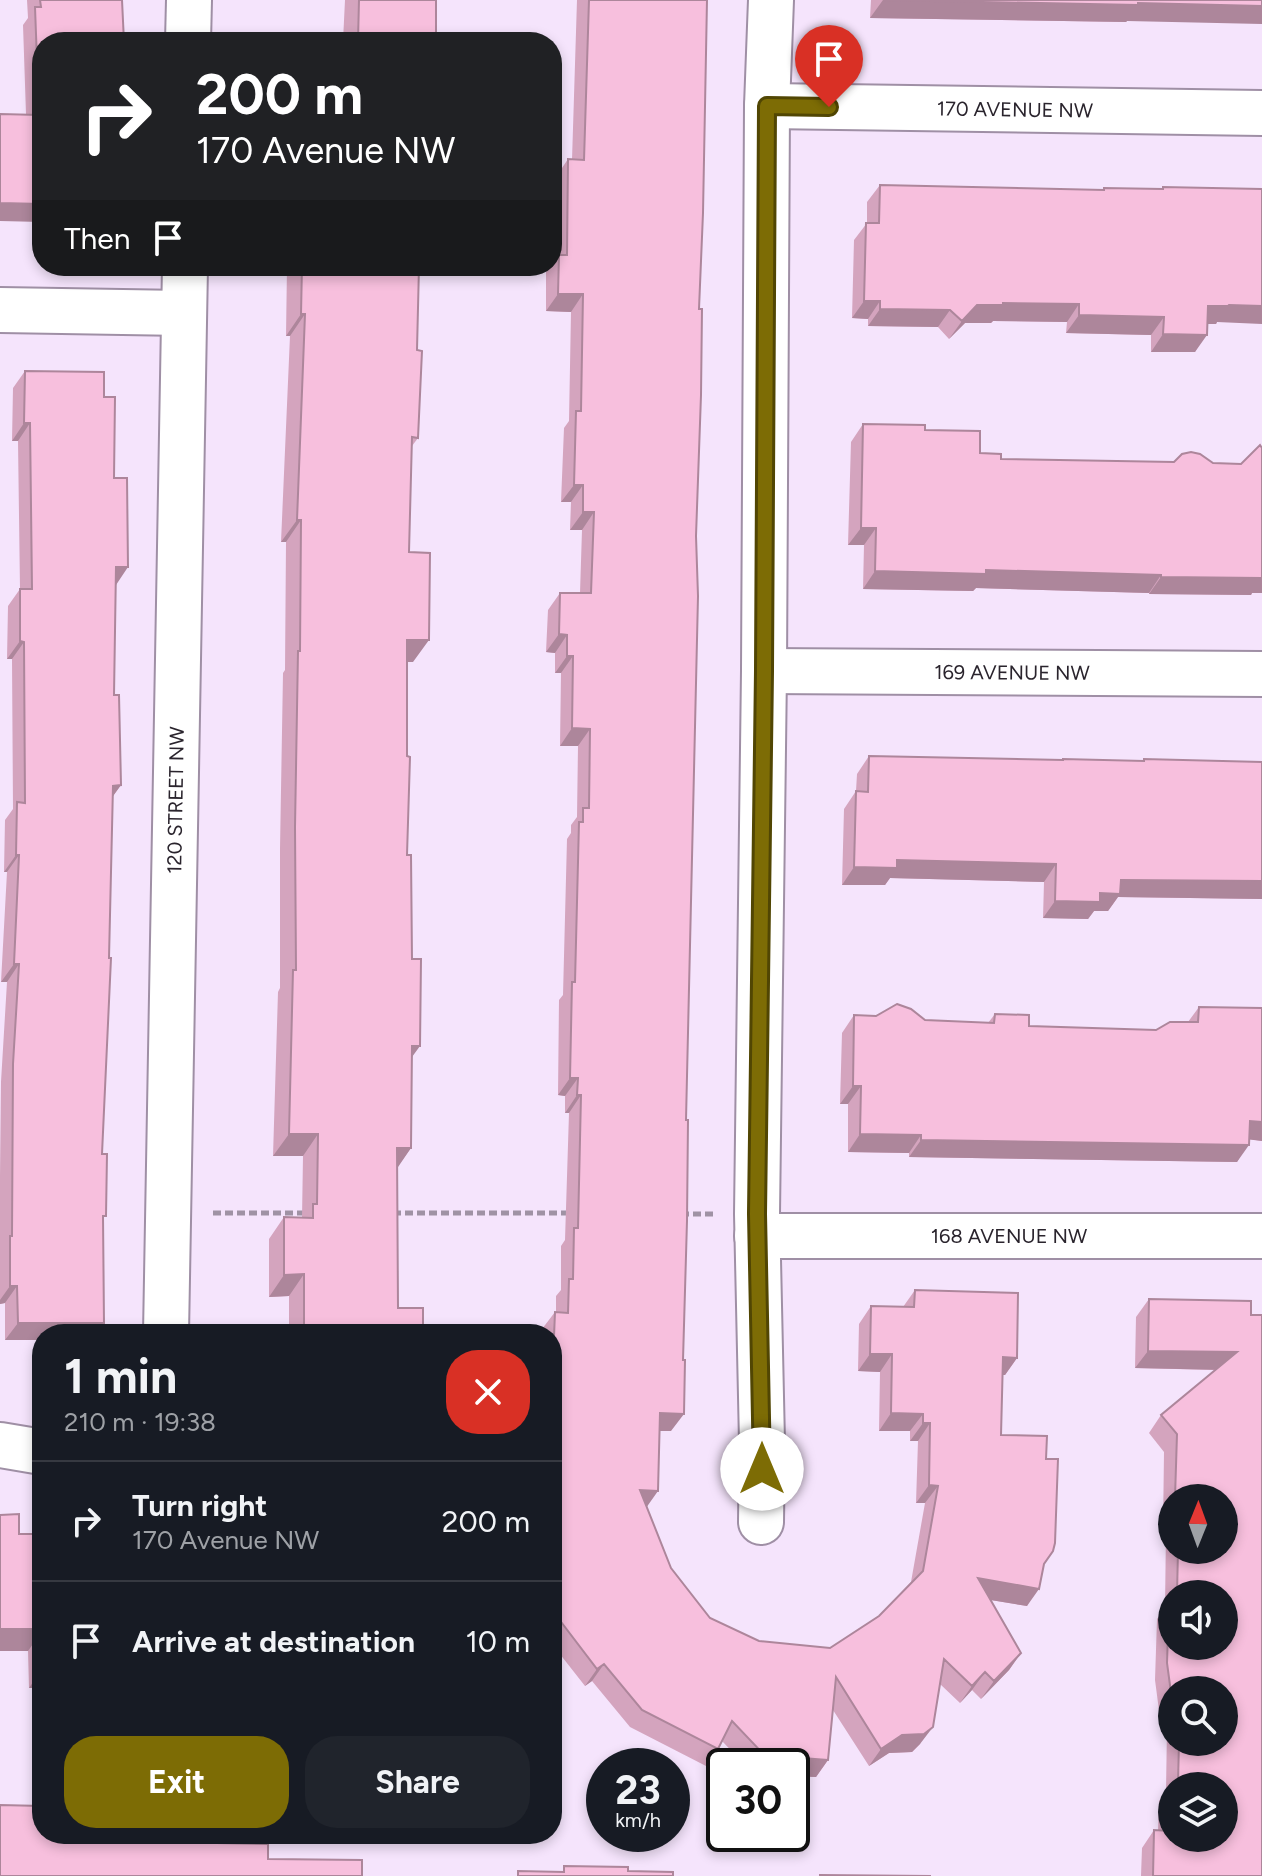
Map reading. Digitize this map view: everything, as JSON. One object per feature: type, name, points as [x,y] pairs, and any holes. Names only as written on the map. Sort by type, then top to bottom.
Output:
[{"type":"street","points":[[188,32],[189,0]]},
{"type":"street","points":[[761,1522],[757,1225],[767,106],[771,0]]},
{"type":"street","name":"170 AVENUE NW","points":[[767,106],[1262,113]]},
{"type":"street","name":"120 STREET NW","points":[[166,1324],[185,276]]},
{"type":"street","points":[[0,310],[184,313]]},
{"type":"street","name":"169 AVENUE NW","points":[[764,671],[1262,674]]},
{"type":"street","name":"168 AVENUE NW","points":[[757,1225],[1262,1236]]},
{"type":"street","points":[[0,1445],[32,1450]]},
{"type":"path","points":[[168,1213],[311,1213]]},
{"type":"path","points":[[391,1213],[582,1214]]},
{"type":"path","points":[[678,1214],[757,1225]]},
{"type":"building","points":[[40,0],[122,0],[124,32],[36,32],[35,7],[41,7]]},
{"type":"building","points":[[359,0],[436,0],[436,32],[358,32]]},
{"type":"building","points":[[589,0],[707,0],[699,309],[702,309],[701,395],[686,1120],[684,1414],[660,1413],[658,1491],[640,1490],[671,1568],[710,1618],[759,1641],[830,1648],[879,1616],[923,1571],[938,1486],[929,1485],[930,1423],[923,1423],[923,1414],[891,1413],[892,1354],[870,1354],[871,1306],[914,1307],[915,1290],[1018,1293],[1017,1358],[1003,1357],[1001,1435],[1047,1436],[1046,1459],[1058,1459],[1055,1543],[1044,1564],[1039,1589],[978,1578],[1021,1653],[994,1681],[985,1672],[972,1686],[944,1659],[933,1727],[924,1734],[902,1735],[881,1749],[836,1677],[828,1760],[810,1759],[810,1748],[758,1748],[732,1721],[716,1748],[642,1710],[604,1664],[597,1669],[562,1623],[562,1324],[555,1324],[555,1312],[568,1313],[569,1279],[573,1279],[574,1228],[578,1228],[581,1095],[577,1095],[578,1078],[570,1078],[572,982],[575,982],[579,822],[583,822],[583,808],[589,808],[590,729],[572,728],[573,656],[567,656],[567,635],[559,634],[560,593],[591,593],[594,512],[583,512],[583,485],[574,485],[576,411],[581,411],[583,294],[558,294],[562,255],[567,255],[568,159],[584,160]]},
{"type":"building","points":[[883,0],[1262,0],[1262,6],[1138,3]]},
{"type":"building","points":[[0,114],[32,115],[32,204],[0,203]]},
{"type":"building","points":[[880,185],[1104,190],[1163,187],[1262,189],[1262,306],[1208,306],[1207,335],[1163,334],[1164,317],[1079,315],[1079,304],[977,305],[962,321],[950,310],[880,309],[880,301],[864,301],[866,223],[879,223]]},
{"type":"building","points":[[302,276],[419,276],[417,350],[422,351],[418,438],[412,437],[409,552],[430,553],[429,640],[407,640],[407,756],[410,757],[407,855],[411,855],[412,959],[421,959],[420,1046],[412,1046],[411,1148],[397,1148],[398,1308],[423,1308],[423,1324],[304,1324],[304,1274],[284,1275],[284,1217],[313,1218],[313,1204],[317,1204],[318,1134],[289,1134],[293,970],[296,970],[295,827],[301,520],[297,520],[305,314],[301,314]]},
{"type":"building","points":[[25,371],[104,372],[104,397],[115,397],[114,478],[127,478],[128,567],[116,567],[114,695],[119,695],[121,785],[113,786],[111,958],[102,1154],[107,1154],[106,1216],[103,1216],[104,1323],[18,1323],[17,1286],[10,1286],[13,1064],[19,964],[14,964],[19,855],[16,855],[17,802],[25,803],[24,642],[20,641],[20,589],[32,589],[30,423],[24,423]]},
{"type":"building","points":[[863,424],[925,425],[925,430],[980,431],[980,453],[1001,454],[1001,459],[1174,462],[1182,454],[1191,452],[1213,463],[1241,464],[1260,445],[1262,578],[986,570],[986,574],[875,571],[876,528],[861,528]]},
{"type":"building","points":[[869,756],[1262,762],[1262,881],[1121,880],[1120,894],[1100,893],[1100,902],[1055,901],[1056,864],[897,860],[897,868],[854,867],[856,791],[868,792]]},
{"type":"building","points":[[897,1004],[911,1009],[925,1020],[994,1023],[995,1014],[1029,1015],[1029,1026],[1156,1030],[1170,1022],[1198,1022],[1199,1007],[1262,1008],[1262,1122],[1250,1121],[1249,1145],[921,1140],[921,1135],[860,1134],[861,1086],[853,1086],[854,1015],[876,1016]]},
{"type":"building","points":[[1149,1299],[1251,1301],[1251,1315],[1262,1315],[1262,1876],[1153,1876],[1154,1830],[1158,1830],[1158,1852],[1238,1852],[1238,1772],[1178,1772],[1179,1756],[1238,1756],[1238,1676],[1169,1676],[1167,1663],[1167,1660],[1238,1660],[1238,1580],[1177,1580],[1178,1564],[1238,1564],[1238,1484],[1175,1484],[1177,1434],[1161,1415],[1237,1352],[1148,1351]]},
{"type":"building","points":[[19,1514],[19,1534],[32,1534],[32,1629],[0,1629],[0,1515]]},
{"type":"building","points":[[0,1805],[32,1806],[32,1844],[268,1844],[268,1859],[362,1860],[362,1876],[0,1876]]},
{"type":"building","points":[[564,1866],[628,1867],[628,1871],[673,1872],[673,1876],[518,1876],[518,1871],[564,1872]]},
{"type":"building","points":[[820,1875],[931,1876],[820,1876]]},
{"type":"route","points":[[762,1469],[757,1214],[767,106],[829,107]]}]
